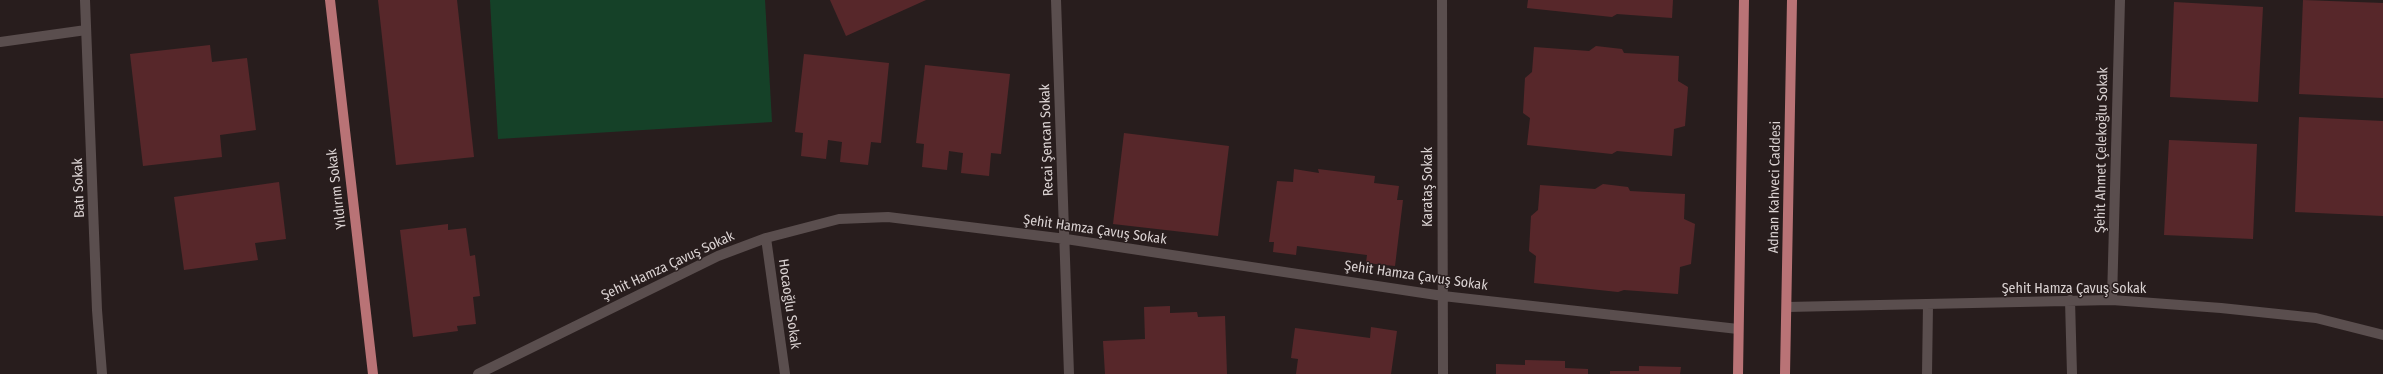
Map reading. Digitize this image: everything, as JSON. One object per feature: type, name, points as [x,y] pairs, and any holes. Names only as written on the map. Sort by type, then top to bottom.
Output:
[{"type":"main road","name":"Yıldırım Sokak","points":[[330,0],[372,374]]},
{"type":"main road","points":[[1738,374],[1744,0]]},
{"type":"main road","name":"Adnan Kahveci Caddesi","points":[[1785,374],[1792,0]]},
{"type":"street","name":"Batı Sokak","points":[[85,0],[96,310],[102,374]]},
{"type":"street","name":"Recai Şencan Sokak","points":[[1056,0],[1070,374]]},
{"type":"street","name":"Karataş Sokak","points":[[1442,0],[1443,374]]},
{"type":"street","name":"Şehit Ahmet Çelekoğlu Sokak","points":[[2112,300],[2120,0]]},
{"type":"street","points":[[0,42],[86,30]]},
{"type":"street","name":"Şehit Hamza Çavuş Sokak","points":[[478,374],[718,256],[766,238],[839,219],[888,217],[1066,239],[1443,296],[1738,329]]},
{"type":"street","name":"Hocaoğlu Sokak","points":[[766,238],[785,374]]},
{"type":"street","points":[[2070,300],[2072,374]]},
{"type":"street","name":"Şehit Hamza Çavuş Sokak","points":[[1787,307],[2112,300],[2221,308],[2316,318],[2383,334]]},
{"type":"street","points":[[1927,374],[1928,304]]},
{"type":"green space","points":[[490,0],[765,0],[772,122],[498,139]]},
{"type":"building","points":[[378,0],[457,0],[474,157],[396,165]]},
{"type":"building","points":[[830,0],[926,0],[846,36]]},
{"type":"building","points":[[1528,0],[1673,0],[1672,18],[1617,14],[1612,17],[1527,8]]},
{"type":"building","points":[[2303,0],[2383,3],[2383,98],[2299,94]]},
{"type":"building","points":[[2174,2],[2263,7],[2258,102],[2170,97]]},
{"type":"building","points":[[210,45],[212,62],[247,58],[256,130],[220,135],[222,157],[143,166],[130,54]]},
{"type":"building","points":[[1596,46],[1622,49],[1624,53],[1679,56],[1678,81],[1688,87],[1685,126],[1674,129],[1672,156],[1617,151],[1612,154],[1527,145],[1530,118],[1523,113],[1525,78],[1532,72],[1534,47],[1589,51]]},
{"type":"building","points":[[804,54],[889,63],[881,143],[871,142],[868,165],[840,162],[842,142],[828,140],[826,159],[801,156],[803,133],[795,132]]},
{"type":"building","points":[[925,65],[1010,74],[1001,154],[991,153],[989,176],[961,173],[963,153],[949,151],[947,170],[922,167],[924,144],[916,143]]},
{"type":"building","points":[[2299,117],[2383,121],[2383,216],[2295,212]]},
{"type":"building","points":[[1124,133],[1229,146],[1218,236],[1113,224]]},
{"type":"building","points":[[2169,140],[2257,144],[2253,239],[2164,235]]},
{"type":"building","points":[[1294,169],[1319,173],[1318,169],[1375,176],[1374,183],[1399,186],[1397,200],[1403,200],[1395,266],[1366,263],[1367,255],[1297,246],[1296,255],[1273,252],[1274,242],[1269,242],[1277,181],[1293,182]]},
{"type":"building","points":[[279,182],[286,239],[255,243],[258,260],[184,270],[174,197]]},
{"type":"building","points":[[1603,184],[1628,187],[1630,191],[1685,194],[1684,219],[1695,224],[1691,264],[1680,267],[1678,294],[1624,290],[1618,292],[1534,283],[1536,256],[1529,251],[1531,216],[1538,210],[1540,185],[1595,189]]},
{"type":"building","points":[[448,224],[448,230],[466,228],[470,256],[475,255],[480,296],[473,297],[476,324],[457,326],[458,331],[413,337],[400,230]]},
{"type":"building","points":[[1170,306],[1170,313],[1197,312],[1198,317],[1225,316],[1227,374],[1105,374],[1103,341],[1145,339],[1144,307]]},
{"type":"building","points":[[1371,327],[1397,331],[1391,374],[1296,374],[1298,359],[1291,358],[1295,328],[1370,338]]},
{"type":"building","points":[[1525,360],[1565,361],[1565,368],[1588,369],[1588,374],[1496,374],[1496,364],[1525,365]]},
{"type":"building","points":[[1639,366],[1681,367],[1680,374],[1610,374],[1610,371],[1639,371]]}]
